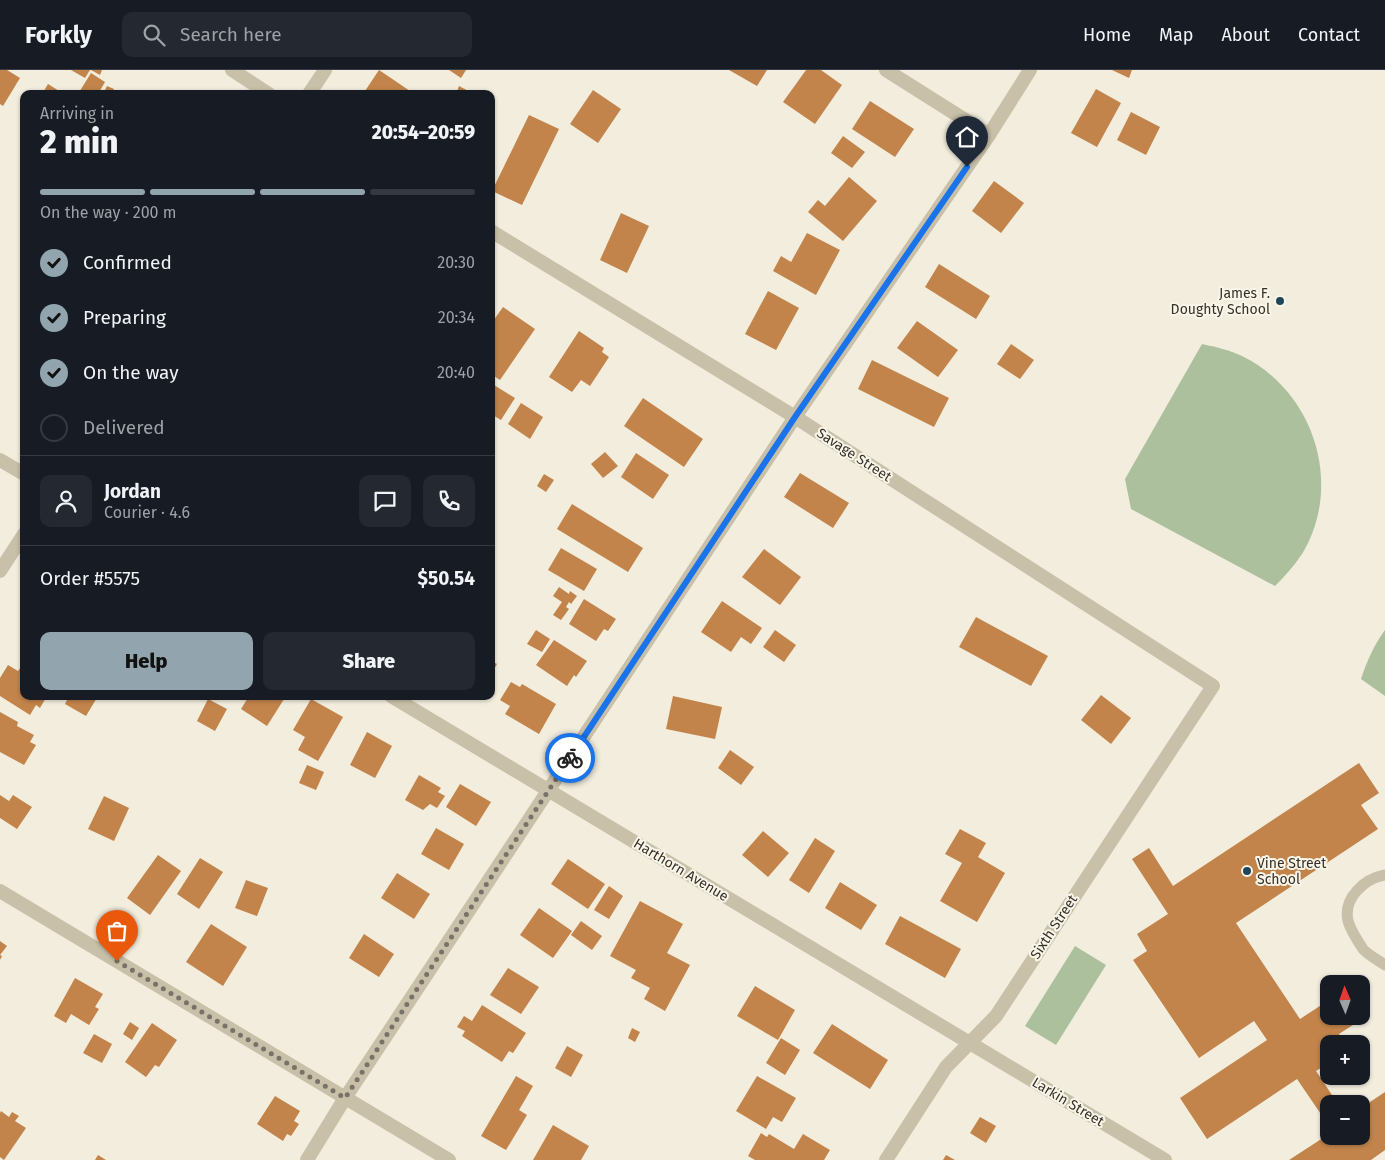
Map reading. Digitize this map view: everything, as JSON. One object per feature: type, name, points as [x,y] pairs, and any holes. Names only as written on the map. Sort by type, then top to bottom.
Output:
[{"type":"street","points":[[232,70],[263,90]]},
{"type":"street","points":[[312,90],[325,70]]},
{"type":"street","points":[[886,70],[989,135]]},
{"type":"street","points":[[307,1160],[345,1098],[795,417],[989,135],[1030,70]]},
{"type":"street","name":"Savage Street","points":[[495,233],[795,417],[1213,686]]},
{"type":"street","points":[[0,460],[20,472]]},
{"type":"street","points":[[0,571],[20,540]]},
{"type":"street","name":"Sixth Street","points":[[886,1160],[946,1067],[996,1016],[1213,686]]},
{"type":"street","name":"Harthorn Avenue","points":[[398,700],[970,1044]]},
{"type":"street","points":[[0,891],[449,1160]]},
{"type":"street","name":"Larkin Street","points":[[970,1044],[1165,1160]]},
{"type":"lane","points":[[1385,875],[1367,881],[1357,890],[1348,904],[1348,922],[1364,950],[1385,965]]},
{"type":"green space","points":[[1202,344],[1242,356],[1267,372],[1288,392],[1304,416],[1315,442],[1320,470],[1320,499],[1314,527],[1302,554],[1275,586],[1131,509],[1125,479]]},
{"type":"green space","points":[[1385,630],[1385,696],[1361,679],[1371,653]]},
{"type":"green space","points":[[1075,946],[1106,965],[1056,1045],[1025,1026]]},
{"type":"building","points":[[0,70],[7,70],[20,78],[3,106],[0,104]]},
{"type":"building","points":[[71,70],[90,70],[85,78]]},
{"type":"building","points":[[91,70],[102,70],[100,75]]},
{"type":"building","points":[[379,70],[409,90],[366,90]]},
{"type":"building","points":[[449,70],[466,70],[461,78]]},
{"type":"building","points":[[729,70],[767,70],[757,86]]},
{"type":"building","points":[[806,70],[821,70],[842,85],[815,124],[783,102]]},
{"type":"building","points":[[1112,70],[1132,70],[1129,78]]},
{"type":"building","points":[[91,73],[105,82],[100,90],[80,90]]},
{"type":"building","points":[[48,84],[58,90],[44,90]]},
{"type":"building","points":[[107,86],[114,89],[114,90],[105,90]]},
{"type":"building","points":[[459,86],[466,90],[458,90]]},
{"type":"building","points":[[1096,89],[1121,103],[1097,147],[1071,133]]},
{"type":"building","points":[[593,90],[621,109],[598,143],[570,124]]},
{"type":"building","points":[[870,101],[914,129],[895,157],[852,129]]},
{"type":"building","points":[[1131,112],[1160,127],[1146,155],[1117,140]]},
{"type":"building","points":[[529,115],[559,129],[522,205],[495,192],[495,185]]},
{"type":"building","points":[[843,136],[865,152],[852,168],[831,153]]},
{"type":"building","points":[[849,177],[877,201],[843,241],[808,212],[818,200],[825,206]]},
{"type":"building","points":[[994,181],[1024,203],[1001,233],[972,211]]},
{"type":"building","points":[[621,213],[649,226],[627,273],[600,260]]},
{"type":"building","points":[[807,233],[840,250],[816,295],[773,271],[781,256],[791,262]]},
{"type":"building","points":[[939,264],[990,296],[976,319],[925,287]]},
{"type":"building","points":[[768,291],[799,308],[776,350],[745,334]]},
{"type":"building","points":[[503,307],[535,329],[500,380],[495,377],[495,318]]},
{"type":"building","points":[[917,321],[958,350],[938,377],[897,348]]},
{"type":"building","points":[[579,331],[604,348],[602,352],[609,357],[590,386],[581,380],[572,392],[549,377]]},
{"type":"building","points":[[1011,344],[1034,360],[1020,379],[997,364]]},
{"type":"building","points":[[872,360],[949,398],[934,427],[858,389]]},
{"type":"building","points":[[495,386],[515,398],[501,420],[495,416]]},
{"type":"building","points":[[643,398],[703,439],[684,467],[624,426]]},
{"type":"building","points":[[521,403],[543,417],[530,439],[508,424]]},
{"type":"building","points":[[605,452],[618,466],[603,478],[591,464]]},
{"type":"building","points":[[636,453],[669,475],[653,499],[621,477]]},
{"type":"building","points":[[800,473],[849,503],[833,528],[784,497]]},
{"type":"building","points":[[544,474],[554,480],[546,492],[537,486]]},
{"type":"building","points":[[572,504],[643,548],[628,572],[557,529]]},
{"type":"building","points":[[561,548],[597,569],[584,591],[548,570]]},
{"type":"building","points":[[764,549],[801,577],[780,605],[742,577]]},
{"type":"building","points":[[559,587],[569,594],[570,591],[577,596],[571,604],[569,602],[566,607],[569,609],[561,620],[553,615],[562,602],[553,596]]},
{"type":"building","points":[[584,599],[616,619],[608,631],[604,629],[596,641],[569,624]]},
{"type":"building","points":[[722,601],[762,628],[751,644],[741,637],[731,652],[701,632]]},
{"type":"building","points":[[976,617],[1048,656],[1031,686],[959,647]]},
{"type":"building","points":[[536,630],[550,639],[542,652],[527,644]]},
{"type":"building","points":[[775,630],[796,645],[784,662],[763,647]]},
{"type":"building","points":[[554,640],[587,661],[567,686],[536,665]]},
{"type":"building","points":[[8,665],[18,671],[20,668],[20,700],[45,700],[40,708],[36,705],[30,715],[0,696],[0,678]]},
{"type":"building","points":[[511,682],[520,687],[522,684],[556,704],[539,734],[505,714],[510,706],[500,700]]},
{"type":"building","points":[[1101,695],[1131,718],[1111,744],[1081,720]]},
{"type":"building","points":[[673,696],[722,707],[715,739],[666,729]]},
{"type":"building","points":[[67,700],[96,700],[86,716],[65,704]]},
{"type":"building","points":[[208,700],[227,709],[215,731],[197,721]]},
{"type":"building","points":[[247,700],[283,700],[267,726],[241,709]]},
{"type":"building","points":[[310,700],[343,717],[318,761],[298,750],[305,737],[293,730]]},
{"type":"building","points":[[0,712],[18,722],[17,726],[34,735],[30,742],[36,745],[24,765],[0,752]]},
{"type":"building","points":[[367,732],[392,746],[375,778],[350,765]]},
{"type":"building","points":[[730,750],[754,767],[741,785],[718,768]]},
{"type":"building","points":[[1359,763],[1379,793],[1361,805],[1378,829],[1236,923],[1300,1019],[1320,1006],[1320,1025],[1353,1025],[1340,1035],[1320,1035],[1320,1069],[1316,1071],[1320,1077],[1320,1085],[1325,1085],[1332,1095],[1320,1095],[1320,1113],[1297,1079],[1207,1139],[1180,1098],[1267,1040],[1254,1021],[1199,1058],[1133,960],[1147,951],[1137,934],[1168,914],[1132,859],[1149,848],[1173,886]]},
{"type":"building","points":[[307,765],[324,772],[316,790],[299,783]]},
{"type":"building","points":[[419,775],[441,788],[438,792],[445,796],[437,808],[430,804],[423,810],[405,800]]},
{"type":"building","points":[[460,784],[491,802],[476,826],[446,807]]},
{"type":"building","points":[[0,795],[9,801],[13,795],[32,807],[17,829],[0,818]]},
{"type":"building","points":[[104,796],[129,808],[114,841],[88,829]]},
{"type":"building","points":[[436,828],[464,844],[449,870],[421,854]]},
{"type":"building","points":[[960,829],[986,843],[978,857],[1005,873],[977,922],[940,901],[962,863],[945,854]]},
{"type":"building","points":[[763,831],[789,853],[768,877],[742,855]]},
{"type":"building","points":[[815,838],[835,851],[809,893],[789,880]]},
{"type":"building","points":[[158,855],[181,871],[150,915],[127,898]]},
{"type":"building","points":[[200,858],[223,872],[199,909],[177,894]]},
{"type":"building","points":[[568,859],[605,884],[588,909],[551,884]]},
{"type":"building","points":[[397,873],[430,894],[414,919],[381,898]]},
{"type":"building","points":[[246,880],[268,888],[257,916],[235,908]]},
{"type":"building","points":[[840,882],[877,905],[861,930],[825,908]]},
{"type":"building","points":[[609,886],[623,896],[609,919],[594,910]]},
{"type":"building","points":[[640,901],[683,924],[667,953],[690,965],[665,1011],[644,999],[650,988],[631,978],[636,970],[610,956]]},
{"type":"building","points":[[539,908],[572,931],[553,958],[520,935]]},
{"type":"building","points":[[900,916],[961,949],[945,978],[885,944]]},
{"type":"building","points":[[581,921],[602,936],[592,950],[571,935]]},
{"type":"building","points":[[211,924],[247,947],[223,986],[186,962]]},
{"type":"building","points":[[364,934],[394,954],[379,977],[349,958]]},
{"type":"building","points":[[0,941],[7,946],[0,955]]},
{"type":"building","points":[[508,968],[539,987],[521,1014],[490,995]]},
{"type":"building","points":[[75,978],[103,994],[95,1007],[99,1009],[89,1025],[71,1014],[66,1023],[54,1016]]},
{"type":"building","points":[[755,986],[795,1010],[778,1040],[737,1016]]},
{"type":"building","points":[[482,1005],[526,1033],[513,1053],[509,1051],[502,1062],[462,1036],[465,1031],[457,1027],[464,1016],[472,1021]]},
{"type":"building","points":[[130,1022],[139,1028],[132,1040],[123,1034]]},
{"type":"building","points":[[152,1023],[177,1040],[159,1067],[155,1065],[146,1077],[125,1062]]},
{"type":"building","points":[[832,1024],[888,1060],[870,1089],[813,1053]]},
{"type":"building","points":[[632,1028],[640,1032],[635,1042],[628,1038]]},
{"type":"building","points":[[94,1034],[112,1044],[102,1063],[83,1053]]},
{"type":"building","points":[[781,1038],[800,1050],[785,1075],[766,1063]]},
{"type":"building","points":[[567,1046],[583,1055],[571,1077],[555,1068]]},
{"type":"building","points":[[516,1076],[533,1086],[519,1110],[527,1115],[506,1150],[481,1136]]},
{"type":"building","points":[[757,1076],[796,1098],[782,1122],[773,1117],[766,1129],[736,1111]]},
{"type":"building","points":[[1385,1092],[1385,1150],[1371,1160],[1289,1160],[1320,1140],[1320,1145],[1370,1145],[1370,1102]]},
{"type":"building","points":[[275,1096],[300,1111],[294,1121],[299,1124],[291,1136],[287,1134],[283,1141],[257,1124]]},
{"type":"building","points":[[1,1111],[9,1117],[12,1112],[19,1116],[15,1121],[26,1128],[4,1160],[0,1157]]},
{"type":"building","points":[[980,1117],[996,1126],[986,1143],[970,1133]]},
{"type":"building","points":[[553,1125],[589,1146],[581,1160],[533,1160]]},
{"type":"building","points":[[761,1133],[767,1137],[769,1134],[794,1149],[803,1134],[830,1150],[824,1160],[755,1160],[748,1156]]},
{"type":"building","points":[[98,1155],[106,1160],[95,1160]]},
{"type":"building","points":[[946,1155],[955,1160],[943,1160]]},
{"type":"way so far","points":[[117,961],[345,1098],[570,758]]},
{"type":"place","name":"James F. Doughty School","points":[[1280,301]]},
{"type":"place","name":"Vine Street School","points":[[1247,871]]},
{"type":"route","points":[[570,758],[795,417],[967,167]]}]
